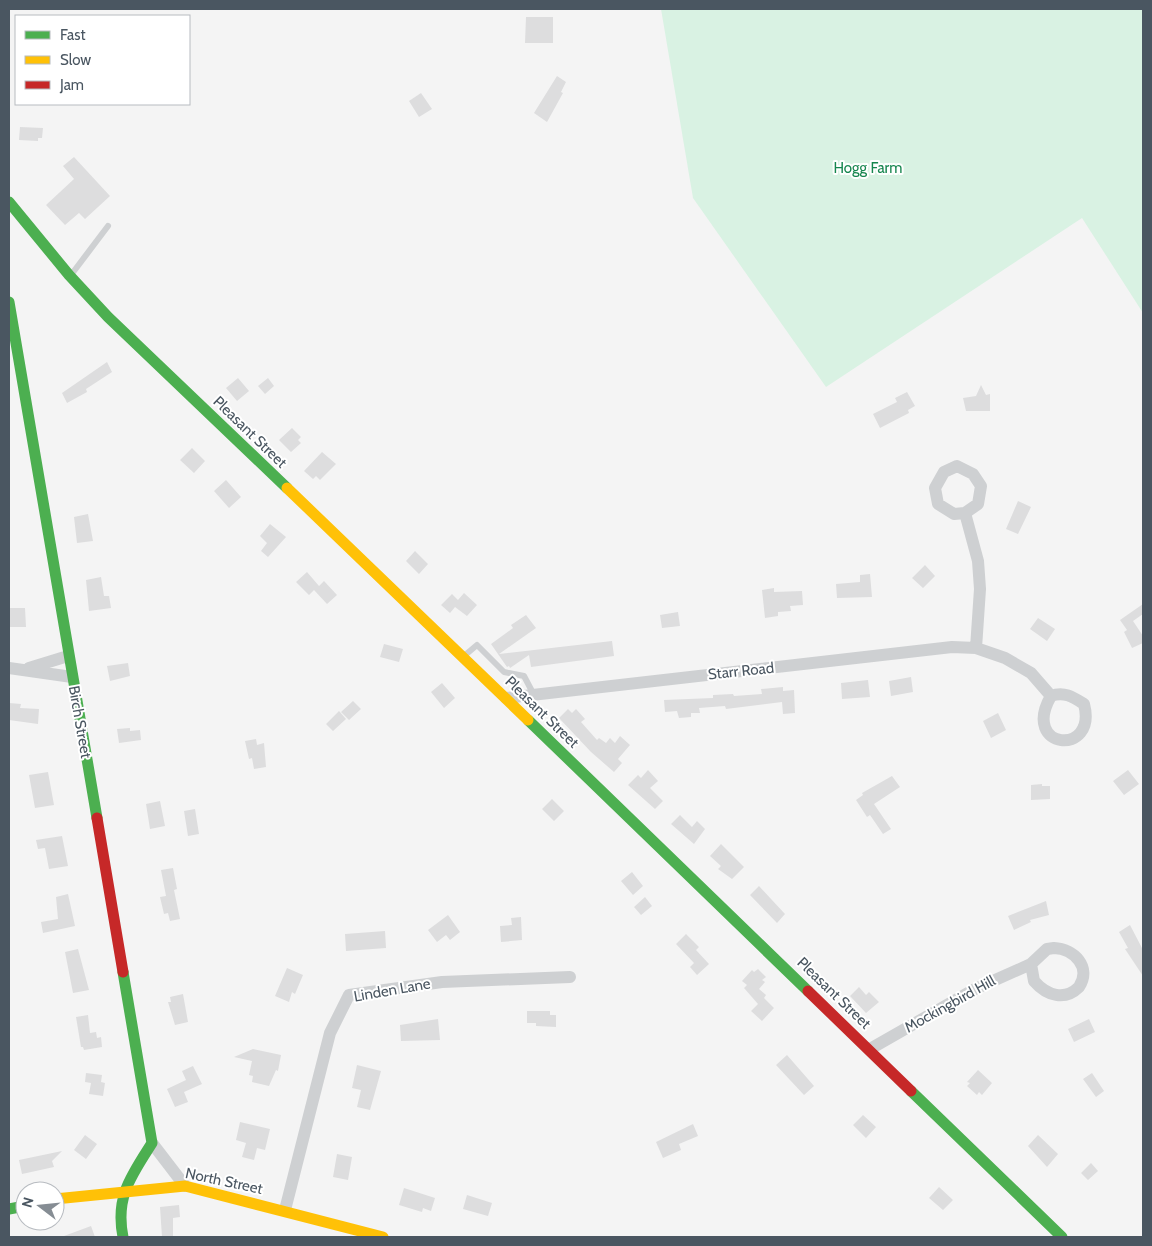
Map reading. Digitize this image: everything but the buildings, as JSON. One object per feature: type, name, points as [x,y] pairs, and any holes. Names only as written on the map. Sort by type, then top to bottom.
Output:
[{"type":"main road","name":"Pleasant Street","points":[[9,202],[70,276],[108,317],[870,1049],[1062,1237]]},
{"type":"main road","name":"Birch Street","points":[[9,302],[152,1143]]},
{"type":"main road","points":[[123,1237],[119,1213],[123,1190],[152,1143]]},
{"type":"main road","name":"North Street","points":[[65,1198],[123,1190],[185,1186],[383,1237]]},
{"type":"street","points":[[966,513],[978,561],[980,589],[976,648]]},
{"type":"street","name":"Starr Road","points":[[506,698],[952,647],[976,648],[1005,658],[1031,673],[1051,696]]},
{"type":"street","points":[[27,669],[68,656]]},
{"type":"street","points":[[9,668],[72,676]]},
{"type":"street","name":"Mockingbird Hill","points":[[870,1049],[975,989],[1031,964],[1047,949],[1066,950],[1079,960],[1084,977],[1076,991],[1067,995],[1057,996],[1043,990],[1034,981],[1031,964]]},
{"type":"street","name":"Linden Lane","points":[[284,1210],[330,1033],[349,995],[442,982],[570,977]]},
{"type":"street","name":"Birch Street","points":[[152,1143],[185,1186]]},
{"type":"lane","points":[[70,276],[108,226]]},
{"type":"lane","points":[[463,657],[477,645],[504,672],[524,676],[534,695]]},
{"type":"green space","name":"Hogg Farm","points":[[661,9],[1143,9],[1143,313],[1082,218],[826,387],[693,198]]},
{"type":"traffic: fast","points":[[9,202],[69,275],[108,317],[287,488]]},
{"type":"traffic: fast","points":[[9,302],[97,818]]},
{"type":"traffic: fast","points":[[528,720],[808,991]]},
{"type":"traffic: fast","points":[[123,972],[152,1143],[131,1177],[123,1198],[121,1210],[123,1237]]},
{"type":"traffic: fast","points":[[911,1091],[1062,1237]]},
{"type":"traffic: fast","points":[[9,1209],[15,1208]]},
{"type":"traffic: slow","points":[[287,488],[528,720]]},
{"type":"traffic: slow","points":[[65,1198],[185,1186],[383,1237]]},
{"type":"traffic: jam","points":[[97,818],[123,972]]},
{"type":"traffic: jam","points":[[808,991],[911,1091]]}]
